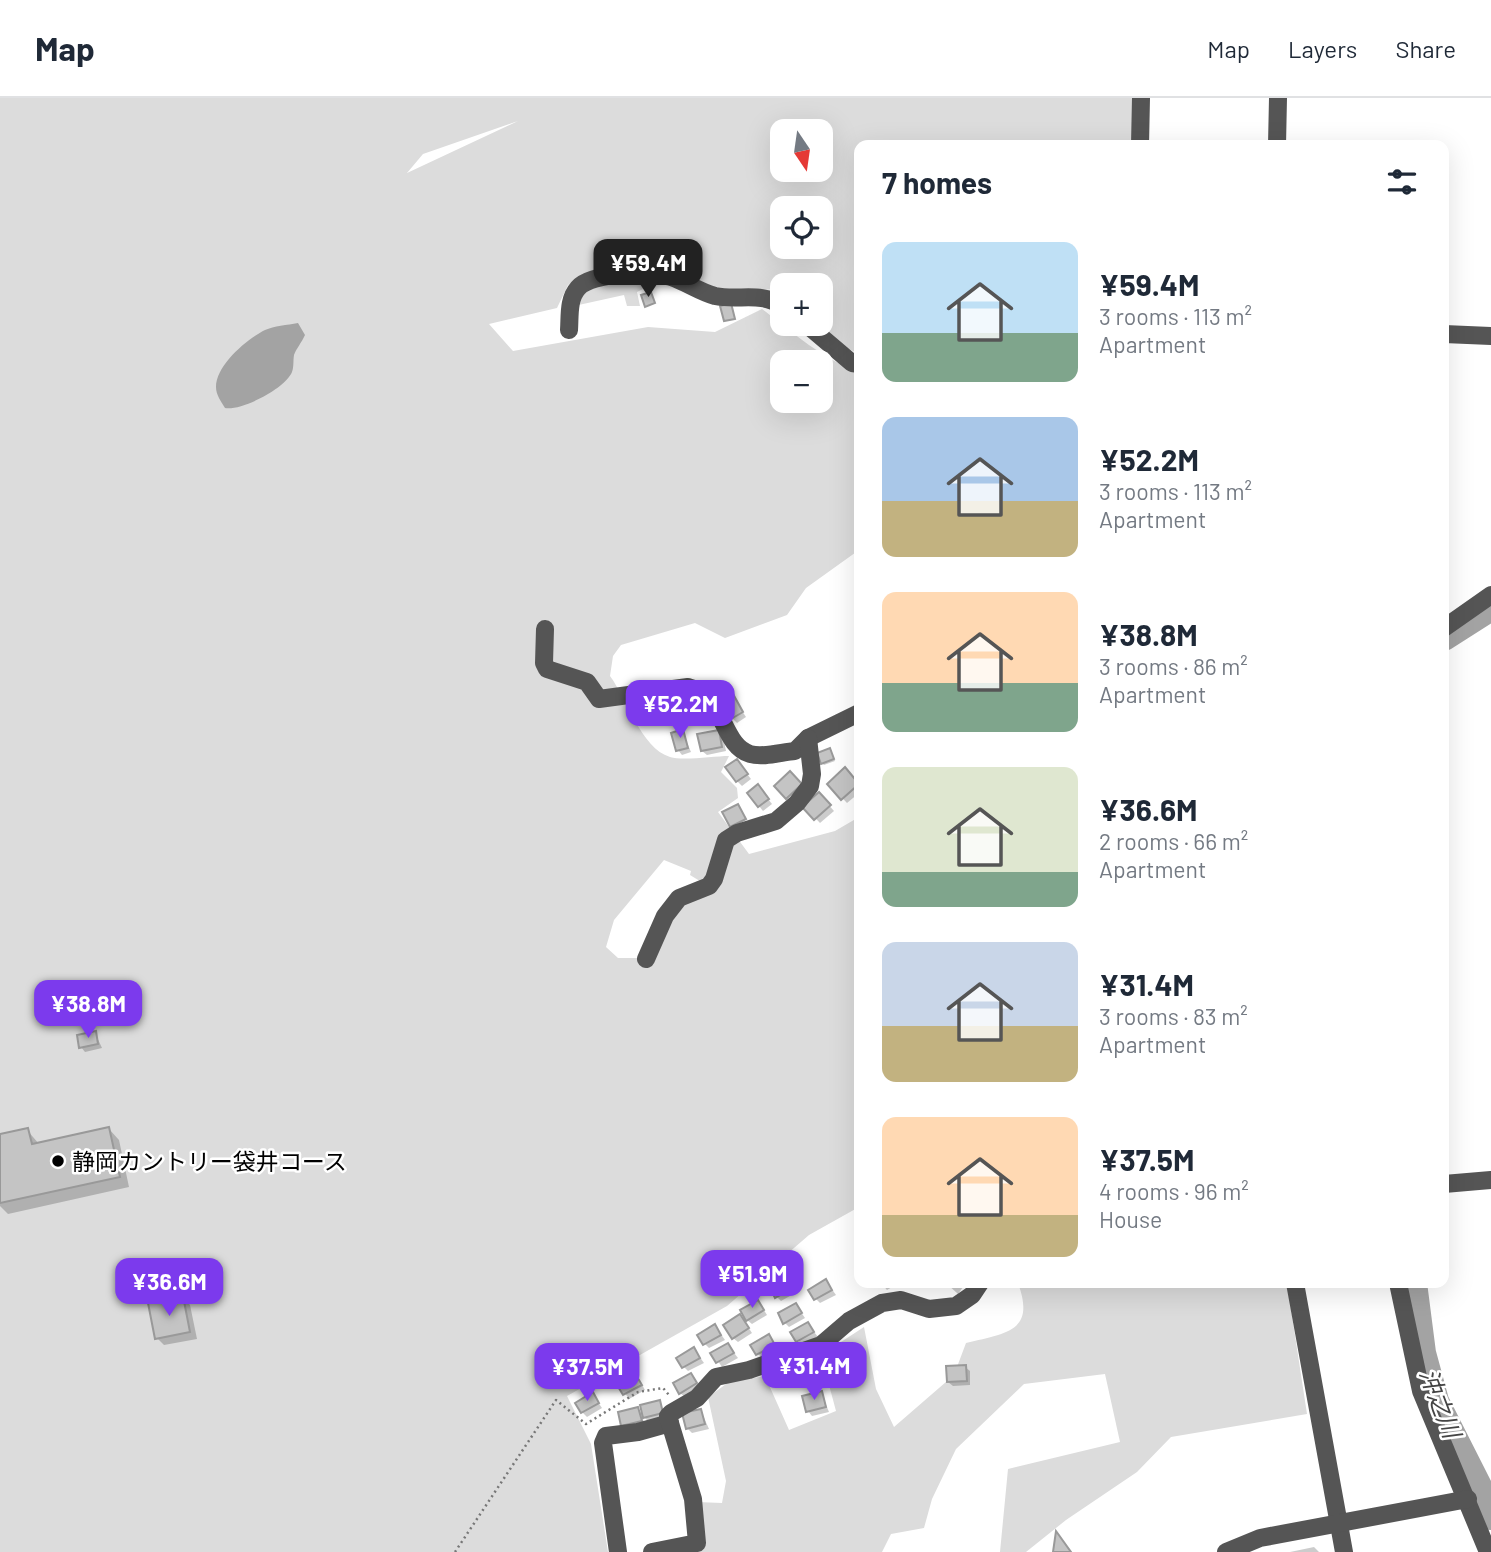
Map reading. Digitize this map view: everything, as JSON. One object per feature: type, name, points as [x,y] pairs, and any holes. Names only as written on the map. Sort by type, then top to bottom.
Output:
[{"type":"street","points":[[1140,140],[1141,98]]},
{"type":"street","points":[[1277,140],[1278,98]]},
{"type":"street","points":[[569,330],[571,305],[578,288],[587,281],[631,273],[661,275],[712,295],[770,299]]},
{"type":"street","points":[[1449,334],[1491,336]]},
{"type":"street","points":[[820,336],[854,363]]},
{"type":"street","points":[[1449,624],[1491,595]]},
{"type":"street","points":[[545,629],[544,663],[548,669],[587,682],[599,699],[688,687],[699,690],[710,698],[740,749],[752,755],[795,751],[808,738],[854,715]]},
{"type":"street","points":[[646,959],[665,916],[679,898],[709,886],[714,879],[726,840],[737,833],[776,821],[810,786],[812,774],[808,738]]},
{"type":"street","points":[[1449,1184],[1491,1180]]},
{"type":"street","points":[[652,1552],[697,1543],[693,1499],[668,1416],[697,1398],[716,1377],[749,1370],[821,1345],[849,1321],[874,1306],[891,1300],[929,1309],[956,1306],[972,1295],[977,1288]]},
{"type":"street","points":[[1296,1288],[1344,1552]]},
{"type":"street","points":[[1399,1288],[1421,1391],[1488,1552]]},
{"type":"street","points":[[618,1552],[603,1443],[606,1436],[638,1432],[670,1423]]},
{"type":"street","points":[[1226,1552],[1260,1538],[1468,1499]]},
{"type":"path","points":[[454,1552],[556,1401],[586,1424],[638,1392],[663,1388],[682,1406]]},
{"type":"shaded area","points":[[0,98],[1140,98],[1140,140],[854,140],[854,352],[830,336],[833,336],[833,273],[770,273],[770,289],[720,293],[646,278],[649,286],[637,292],[640,306],[627,306],[624,295],[574,306],[583,277],[568,285],[557,308],[489,324],[513,351],[648,327],[715,332],[762,309],[770,315],[770,336],[796,336],[816,350],[770,350],[770,413],[833,413],[833,360],[854,368],[854,554],[806,588],[787,615],[725,638],[695,623],[621,645],[613,656],[610,676],[643,733],[660,752],[683,759],[729,756],[721,772],[737,788],[738,798],[718,812],[749,854],[835,831],[854,820],[854,1210],[809,1235],[727,1306],[567,1396],[591,1444],[608,1552],[0,1552]],"holes":[[[518,121],[407,173],[423,154]],[[664,860],[691,871],[690,875],[708,886],[684,896],[642,958],[618,958],[606,947],[614,920]]]},
{"type":"shaded area","points":[[298,323],[305,335],[294,355],[293,370],[288,379],[262,398],[241,406],[225,408],[216,387],[217,379],[227,362],[242,346],[265,330]]},
{"type":"shaded area","points":[[1020,1288],[1288,1288],[1307,1414],[1171,1437],[1137,1472],[1066,1520],[1026,1552],[1000,1552],[1008,1469],[1120,1442],[1105,1374],[1024,1384],[956,1449],[932,1499],[924,1528],[891,1534],[882,1552],[677,1552],[705,1545],[697,1502],[722,1503],[726,1481],[708,1397],[729,1382],[765,1376],[789,1430],[836,1411],[821,1355],[864,1327],[876,1389],[894,1427],[954,1375],[966,1343],[1014,1328],[1023,1312]]},
{"type":"building","points":[[651,292],[655,303],[645,307],[641,295]]},
{"type":"building","points":[[731,303],[735,319],[724,321],[720,306]]},
{"type":"building","points":[[732,692],[743,712],[731,719],[719,699]]},
{"type":"building","points":[[683,729],[688,748],[676,751],[671,733]]},
{"type":"building","points":[[719,730],[722,747],[701,751],[697,734]]},
{"type":"building","points":[[830,748],[834,759],[821,764],[817,753]]},
{"type":"building","points":[[737,759],[748,774],[736,782],[725,767]]},
{"type":"building","points":[[845,767],[854,778],[854,788],[841,800],[827,784]]},
{"type":"building","points":[[790,771],[802,784],[786,799],[774,786]]},
{"type":"building","points":[[758,784],[769,799],[758,807],[747,793]]},
{"type":"building","points":[[819,792],[831,805],[814,820],[802,807]]},
{"type":"building","points":[[738,804],[746,819],[730,827],[722,812]]},
{"type":"building","points":[[96,1031],[98,1044],[79,1048],[77,1035]]},
{"type":"building","name":"静岡カントリー袋井コース","points":[[109,1127],[120,1177],[0,1203],[0,1134],[28,1128],[32,1144]]},
{"type":"building","points":[[788,1277],[794,1287],[775,1298],[770,1287]]},
{"type":"building","points":[[826,1279],[832,1290],[814,1300],[808,1290]]},
{"type":"building","points":[[183,1296],[190,1332],[155,1339],[148,1303]]},
{"type":"building","points":[[758,1300],[764,1310],[746,1321],[740,1310]]},
{"type":"building","points":[[796,1303],[802,1313],[783,1324],[778,1313]]},
{"type":"building","points":[[740,1314],[749,1328],[732,1339],[723,1325]]},
{"type":"building","points":[[808,1322],[814,1332],[796,1342],[790,1332]]},
{"type":"building","points":[[715,1324],[721,1335],[703,1345],[697,1335]]},
{"type":"building","points":[[769,1334],[775,1345],[756,1355],[750,1345]]},
{"type":"building","points":[[728,1343],[734,1353],[716,1363],[710,1353]]},
{"type":"building","points":[[694,1347],[700,1358],[682,1368],[676,1358]]},
{"type":"building","points":[[966,1365],[967,1381],[947,1382],[946,1366]]},
{"type":"building","points":[[691,1373],[697,1383],[679,1394],[673,1383]]},
{"type":"building","points":[[636,1375],[642,1385],[623,1395],[617,1385]]},
{"type":"building","points":[[822,1391],[826,1407],[806,1412],[802,1396]]},
{"type":"building","points":[[593,1392],[599,1403],[581,1413],[575,1403]]},
{"type":"building","points":[[660,1400],[663,1413],[643,1418],[640,1405]]},
{"type":"building","points":[[638,1407],[642,1421],[621,1426],[618,1412]]},
{"type":"building","points":[[701,1409],[705,1424],[686,1429],[682,1413]]},
{"type":"building","points":[[1056,1531],[1071,1552],[1053,1552]]},
{"type":"waterway","name":"沖之川","points":[[1449,635],[1491,608]]},
{"type":"waterway","name":"沖之川","points":[[1415,1288],[1423,1353],[1436,1401],[1486,1500],[1491,1517]]},
{"type":"place","name":"静岡カントリー袋井コース","points":[[58,1161]]}]
